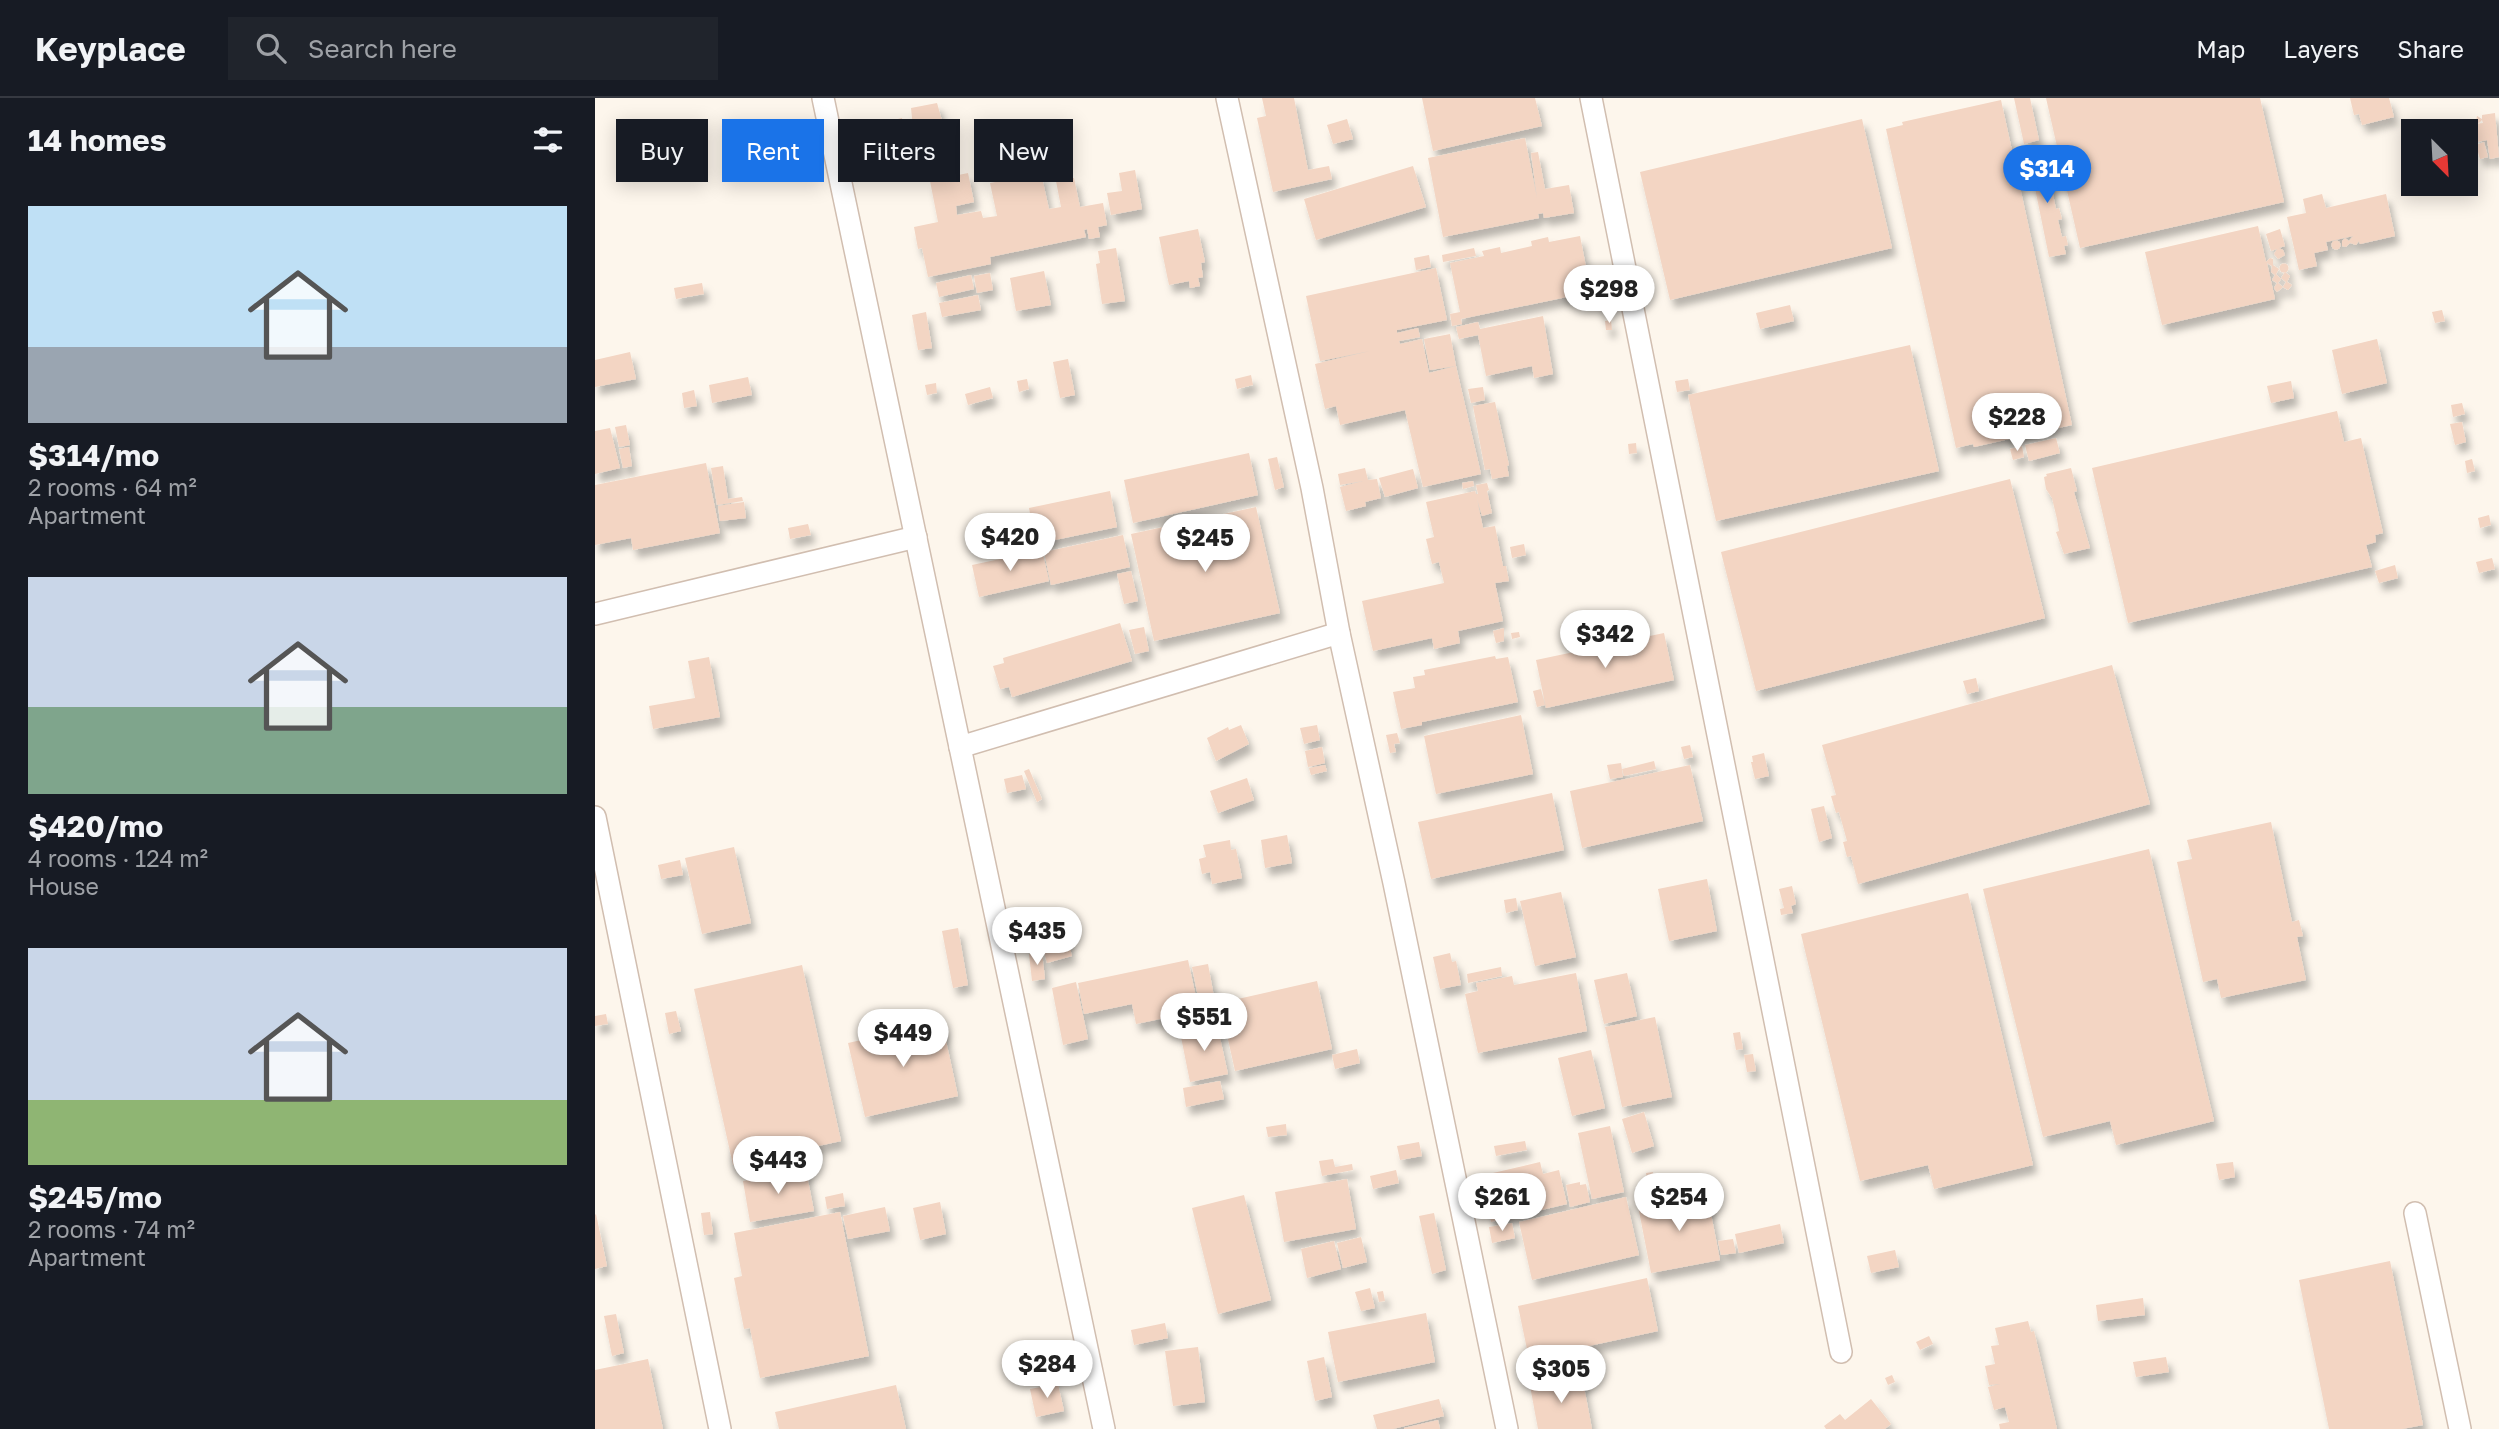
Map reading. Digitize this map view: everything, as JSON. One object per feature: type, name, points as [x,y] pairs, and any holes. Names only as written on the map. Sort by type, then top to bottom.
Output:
[{"type":"street","points":[[823,98],[1104,1429]]},
{"type":"street","points":[[1227,98],[1310,475],[1339,633],[1394,883],[1507,1429]]},
{"type":"street","points":[[1591,98],[1841,1352]]},
{"type":"street","points":[[595,614],[916,537]]},
{"type":"street","points":[[960,747],[1339,633]]},
{"type":"street","points":[[595,817],[720,1429]]},
{"type":"street","points":[[2415,1213],[2460,1429]]},
{"type":"building","points":[[1262,98],[1294,98],[1308,170],[1329,166],[1332,179],[1273,192],[1257,118],[1266,116]]},
{"type":"building","points":[[1422,98],[1535,98],[1542,126],[1433,151]]},
{"type":"building","points":[[2014,98],[2030,98],[2039,140],[2024,144]]},
{"type":"building","points":[[2046,98],[2260,98],[2284,202],[2080,248]]},
{"type":"building","points":[[2350,98],[2389,98],[2394,117],[2362,125],[2359,114],[2354,115]]},
{"type":"building","points":[[2001,100],[2072,425],[1974,447],[1973,444],[1956,448],[1886,129],[1903,125],[1902,122]]},
{"type":"building","points":[[937,103],[942,119],[912,119],[911,108]]},
{"type":"building","points":[[2495,113],[2499,157],[2490,159],[2487,140],[2478,142],[2478,124],[2483,123],[2482,120],[2478,123],[2476,119],[2477,116],[2482,119],[2482,115]]},
{"type":"building","points":[[1347,119],[1353,139],[1333,144],[1327,125]]},
{"type":"building","points":[[1862,119],[1892,248],[1670,300],[1640,172]]},
{"type":"building","points":[[1525,138],[1537,198],[1531,153],[1538,152],[1545,189],[1569,185],[1574,213],[1544,218],[1543,213],[1538,214],[1539,218],[1443,237],[1428,158]]},
{"type":"building","points":[[2484,142],[2488,157],[2480,159],[2478,144]]},
{"type":"building","points":[[2044,150],[2056,209],[2059,208],[2062,219],[2058,220],[2062,237],[2066,236],[2068,245],[2064,246],[2066,254],[2049,257],[2028,154]]},
{"type":"building","points":[[1413,166],[1426,207],[1316,240],[1304,199]]},
{"type":"building","points":[[1135,170],[1142,209],[1111,215],[1107,193],[1122,191],[1119,173]]},
{"type":"building","points":[[968,173],[974,202],[956,206],[957,215],[981,211],[983,218],[997,216],[990,183],[995,182],[1043,182],[1049,209],[1061,207],[1056,182],[1073,182],[1074,178],[1080,207],[1103,203],[1107,225],[1098,227],[1100,237],[1089,239],[1087,229],[1084,230],[1086,237],[990,257],[991,264],[928,277],[914,227],[938,222],[930,182],[960,182],[960,175]]},
{"type":"building","points":[[2322,194],[2326,208],[2386,194],[2395,236],[2360,244],[2359,241],[2356,245],[2350,243],[2346,247],[2342,246],[2342,241],[2345,238],[2349,241],[2353,236],[2326,242],[2328,250],[2314,253],[2317,266],[2299,270],[2287,217],[2306,213],[2303,199]]},
{"type":"building","points":[[2258,226],[2266,262],[2270,258],[2273,259],[2273,265],[2279,269],[2276,274],[2281,279],[2278,283],[2283,287],[2277,292],[2274,288],[2277,283],[2272,280],[2275,275],[2271,272],[2272,266],[2267,263],[2275,299],[2162,325],[2145,252]]},
{"type":"building","points":[[1198,229],[1205,262],[1201,263],[1203,277],[1198,278],[1200,286],[1190,288],[1189,281],[1169,285],[1159,237]]},
{"type":"building","points":[[2280,229],[2285,246],[2279,248],[2285,255],[2278,259],[2274,254],[2277,249],[2271,251],[2266,234]]},
{"type":"building","points":[[1580,236],[1591,292],[1461,319],[1462,324],[1452,326],[1450,314],[1460,312],[1450,263],[1484,256],[1482,251],[1500,247],[1501,253],[1532,246],[1531,241],[1548,237],[1549,242]]},
{"type":"building","points":[[2336,241],[2340,245],[2336,249],[2332,245]]},
{"type":"building","points":[[1116,248],[1125,301],[1102,304],[1096,264],[1100,263],[1098,251]]},
{"type":"building","points":[[1474,248],[1476,256],[1443,262],[1442,255]]},
{"type":"building","points":[[1429,255],[1431,267],[1416,270],[1414,258]]},
{"type":"building","points":[[2284,264],[2288,268],[2284,272],[2280,268]]},
{"type":"building","points":[[1436,268],[1447,320],[1397,330],[1397,333],[1418,328],[1420,337],[1399,341],[1400,344],[1422,339],[1429,373],[1456,366],[1481,474],[1423,487],[1405,410],[1340,425],[1336,406],[1325,409],[1315,364],[1370,351],[1320,361],[1306,296]]},
{"type":"building","points":[[1044,271],[1051,305],[1016,311],[1010,278]]},
{"type":"building","points":[[2285,272],[2290,276],[2287,282],[2292,285],[2288,290],[2283,287],[2286,282],[2281,278]]},
{"type":"building","points":[[990,273],[993,290],[977,293],[974,276]]},
{"type":"building","points":[[971,275],[974,289],[939,297],[936,283]]},
{"type":"building","points":[[702,283],[704,294],[676,299],[674,288]]},
{"type":"building","points":[[978,295],[981,310],[942,317],[939,303]]},
{"type":"building","points":[[1790,305],[1794,321],[1760,329],[1756,313]]},
{"type":"building","points":[[2442,310],[2445,321],[2435,323],[2432,312]]},
{"type":"building","points":[[926,312],[932,348],[918,350],[912,315]]},
{"type":"building","points":[[1543,316],[1553,374],[1534,378],[1532,366],[1486,376],[1478,335],[1459,339],[1456,327],[1478,322],[1480,329]]},
{"type":"building","points":[[1611,320],[1612,330],[1606,330],[1605,321]]},
{"type":"building","points":[[1450,334],[1456,366],[1430,370],[1424,339]]},
{"type":"building","points":[[2377,339],[2387,383],[2342,394],[2332,350]]},
{"type":"building","points":[[1910,345],[1939,471],[1716,521],[1688,395]]},
{"type":"building","points":[[630,352],[636,379],[595,387],[595,360]]},
{"type":"building","points":[[1068,359],[1075,395],[1060,398],[1053,362]]},
{"type":"building","points":[[1251,375],[1253,385],[1237,389],[1235,379]]},
{"type":"building","points":[[748,377],[752,395],[712,403],[709,385]]},
{"type":"building","points":[[1027,379],[1029,389],[1019,392],[1017,381]]},
{"type":"building","points":[[1688,379],[1690,390],[1677,392],[1675,381]]},
{"type":"building","points":[[2291,381],[2294,398],[2271,403],[2267,386]]},
{"type":"building","points":[[936,383],[937,393],[927,395],[925,385]]},
{"type":"building","points":[[990,387],[993,398],[968,405],[965,394]]},
{"type":"building","points":[[1483,387],[1485,400],[1471,403],[1468,389]]},
{"type":"building","points":[[694,390],[697,406],[684,408],[682,393]]},
{"type":"building","points":[[1495,402],[1509,476],[1492,479],[1490,469],[1485,470],[1473,406]]},
{"type":"building","points":[[2462,403],[2465,414],[2453,417],[2451,405]]},
{"type":"building","points":[[2337,411],[2344,442],[2361,438],[2383,533],[2375,535],[2376,542],[2366,545],[2372,567],[2128,623],[2092,468]]},
{"type":"building","points":[[2462,422],[2466,442],[2455,445],[2450,424]]},
{"type":"building","points":[[626,425],[630,445],[619,447],[615,427]]},
{"type":"building","points":[[610,428],[620,468],[595,474],[595,431]]},
{"type":"building","points":[[2056,438],[2060,453],[2029,461],[2025,445]]},
{"type":"building","points":[[1636,443],[1637,453],[1629,454],[1628,444]]},
{"type":"building","points":[[2022,446],[2024,457],[2013,460],[2010,449]]},
{"type":"building","points":[[629,447],[632,466],[623,468],[619,449]]},
{"type":"building","points":[[1249,453],[1258,495],[1133,523],[1124,480]]},
{"type":"building","points":[[1277,457],[1284,487],[1275,490],[1268,459]]},
{"type":"building","points":[[2472,459],[2475,471],[2467,473],[2465,461]]},
{"type":"building","points":[[706,463],[720,533],[633,550],[631,538],[595,545],[595,485]]},
{"type":"building","points":[[723,466],[728,499],[742,497],[743,501],[717,505],[711,468]]},
{"type":"building","points":[[1365,468],[1368,480],[1377,479],[1381,498],[1365,502],[1366,506],[1346,511],[1340,487],[1363,481],[1340,485],[1338,474]]},
{"type":"building","points":[[2071,468],[2077,491],[2074,492],[2090,548],[2064,554],[2056,532],[2059,531],[2052,498],[2046,489],[2044,477],[2046,474]]},
{"type":"building","points":[[1413,469],[1418,488],[1385,497],[1379,478]]},
{"type":"building","points":[[2010,479],[2045,618],[1756,691],[1721,552]]},
{"type":"building","points":[[1473,481],[1474,486],[1463,489],[1462,483]]},
{"type":"building","points":[[1487,483],[1492,513],[1482,516],[1477,499],[1483,528],[1495,526],[1503,566],[1506,566],[1509,581],[1495,583],[1503,621],[1458,631],[1460,643],[1434,649],[1432,638],[1373,651],[1362,601],[1444,583],[1439,562],[1432,564],[1426,539],[1434,537],[1426,502],[1475,491],[1478,494],[1476,485]]},
{"type":"building","points":[[1110,491],[1117,527],[1036,544],[1029,508]]},
{"type":"building","points":[[744,502],[746,518],[720,521],[718,506]]},
{"type":"building","points":[[1256,507],[1280,613],[1154,641],[1131,534]]},
{"type":"building","points":[[2489,515],[2491,525],[2480,528],[2478,518]]},
{"type":"building","points":[[808,524],[811,535],[790,539],[788,528]]},
{"type":"building","points":[[1123,535],[1130,567],[1051,585],[1044,552]]},
{"type":"building","points":[[1524,544],[1526,555],[1512,558],[1510,547]]},
{"type":"building","points":[[1042,550],[1049,581],[979,597],[972,565]]},
{"type":"building","points":[[2492,558],[2495,569],[2479,573],[2476,562]]},
{"type":"building","points":[[2395,565],[2398,578],[2379,583],[2375,571]]},
{"type":"building","points":[[1131,571],[1138,601],[1124,604],[1117,574]]},
{"type":"building","points":[[1120,623],[1132,661],[1012,697],[1009,687],[1000,689],[993,666],[1004,663],[1003,658]]},
{"type":"building","points":[[1144,627],[1149,651],[1135,654],[1129,630]]},
{"type":"building","points":[[1504,628],[1504,641],[1496,643],[1493,631]]},
{"type":"building","points":[[1519,632],[1520,637],[1512,639],[1511,633]]},
{"type":"building","points":[[1664,633],[1674,680],[1546,708],[1536,660]]},
{"type":"building","points":[[1495,656],[1496,659],[1508,657],[1518,702],[1401,729],[1393,692],[1415,688],[1413,677],[1425,675],[1424,670]]},
{"type":"building","points":[[709,657],[720,717],[653,729],[649,706],[695,698],[688,661]]},
{"type":"building","points":[[2112,665],[2150,804],[1858,884],[1851,856],[1847,857],[1843,842],[1847,841],[1839,812],[1836,813],[1831,796],[1836,795],[1822,745]]},
{"type":"building","points":[[1976,678],[1979,691],[1967,694],[1963,681]]},
{"type":"building","points":[[1541,689],[1545,705],[1537,707],[1533,691]]},
{"type":"building","points":[[1521,715],[1533,774],[1436,794],[1424,736]]},
{"type":"building","points":[[1241,725],[1249,744],[1216,761],[1207,738],[1228,727],[1229,730]]},
{"type":"building","points":[[1317,725],[1320,740],[1304,744],[1300,728]]},
{"type":"building","points":[[1397,733],[1400,743],[1394,744],[1396,752],[1390,753],[1386,735]]},
{"type":"building","points":[[1690,745],[1693,757],[1684,759],[1681,747]]},
{"type":"building","points":[[1322,747],[1325,763],[1308,767],[1305,751]]},
{"type":"building","points":[[1764,753],[1769,776],[1755,779],[1752,756]]},
{"type":"building","points":[[1654,761],[1656,769],[1624,776],[1622,769]]},
{"type":"building","points":[[1621,763],[1623,777],[1610,779],[1607,765]]},
{"type":"building","points":[[1325,765],[1327,771],[1311,775],[1309,768]]},
{"type":"building","points":[[1690,765],[1703,821],[1582,848],[1570,791]]},
{"type":"building","points":[[1029,769],[1042,799],[1037,802],[1024,771]]},
{"type":"building","points":[[1022,775],[1026,789],[1007,793],[1004,779]]},
{"type":"building","points":[[1247,778],[1254,800],[1218,813],[1210,791]]},
{"type":"building","points":[[1552,793],[1564,850],[1431,879],[1418,822]]},
{"type":"building","points":[[1824,806],[1832,838],[1819,842],[1811,809]]},
{"type":"building","points":[[2271,822],[2292,922],[2299,920],[2303,936],[2297,937],[2306,980],[2221,998],[2217,979],[2203,982],[2177,862],[2192,859],[2187,840]]},
{"type":"building","points":[[1287,835],[1292,863],[1265,868],[1261,840]]},
{"type":"building","points":[[1230,840],[1231,850],[1236,849],[1242,878],[1212,884],[1210,872],[1202,874],[1199,859],[1206,857],[1203,845]]},
{"type":"building","points":[[734,847],[751,923],[702,934],[685,858]]},
{"type":"building","points":[[2149,849],[2214,1121],[2116,1145],[2110,1121],[2043,1137],[1983,889]]},
{"type":"building","points":[[680,860],[683,875],[661,879],[658,865]]},
{"type":"building","points":[[1707,879],[1717,931],[1669,941],[1658,889]]},
{"type":"building","points":[[1792,886],[1796,904],[1791,906],[1793,913],[1781,915],[1780,909],[1784,908],[1779,889]]},
{"type":"building","points":[[1561,892],[1576,957],[1535,966],[1520,901]]},
{"type":"building","points":[[1968,893],[2033,1165],[1934,1189],[1928,1165],[1860,1181],[1801,934]]},
{"type":"building","points":[[1516,898],[1518,910],[1506,913],[1504,900]]},
{"type":"building","points":[[958,928],[968,985],[953,988],[942,931]]},
{"type":"building","points":[[1066,932],[1072,956],[1047,963],[1040,938]]},
{"type":"building","points":[[1042,952],[1045,979],[1032,981],[1029,954]]},
{"type":"building","points":[[1450,953],[1452,962],[1456,961],[1461,985],[1440,989],[1433,957]]},
{"type":"building","points":[[1188,960],[1199,1011],[1136,1024],[1132,1004],[1084,1014],[1078,983]]},
{"type":"building","points":[[1208,964],[1217,1013],[1202,1016],[1192,967]]},
{"type":"building","points":[[802,965],[841,1141],[733,1165],[694,989]]},
{"type":"building","points":[[1501,967],[1502,976],[1468,983],[1467,974]]},
{"type":"building","points":[[1576,973],[1587,1031],[1478,1053],[1465,994],[1478,991],[1476,983],[1512,976],[1514,985]]},
{"type":"building","points":[[1627,973],[1637,1016],[1604,1024],[1594,980]]},
{"type":"building","points":[[1317,981],[1332,1049],[1235,1071],[1220,1003]]},
{"type":"building","points":[[1076,982],[1088,1039],[1063,1045],[1052,988]]},
{"type":"building","points":[[676,1011],[681,1031],[669,1034],[665,1013]]},
{"type":"building","points":[[606,1014],[608,1024],[595,1026],[595,1016]]},
{"type":"building","points":[[1655,1017],[1672,1097],[1622,1107],[1605,1027]]},
{"type":"building","points":[[942,1022],[958,1096],[865,1117],[848,1043]]},
{"type":"building","points":[[1217,1024],[1228,1074],[1190,1082],[1180,1032]]},
{"type":"building","points":[[1740,1032],[1743,1049],[1736,1050],[1733,1033]]},
{"type":"building","points":[[1357,1049],[1360,1063],[1335,1069],[1332,1055]]},
{"type":"building","points":[[1591,1050],[1605,1108],[1572,1116],[1558,1058]]},
{"type":"building","points":[[1753,1054],[1756,1071],[1747,1072],[1744,1055]]},
{"type":"building","points":[[1220,1081],[1224,1099],[1186,1107],[1183,1088]]},
{"type":"building","points":[[1644,1112],[1654,1146],[1632,1153],[1622,1119]]},
{"type":"building","points":[[1286,1124],[1287,1135],[1268,1137],[1266,1127]]},
{"type":"building","points":[[1610,1126],[1624,1192],[1592,1199],[1578,1133]]},
{"type":"building","points":[[1525,1141],[1527,1150],[1496,1156],[1494,1146]]},
{"type":"building","points":[[1419,1142],[1422,1156],[1400,1160],[1397,1146]]},
{"type":"building","points":[[1333,1159],[1335,1167],[1352,1164],[1353,1170],[1322,1176],[1319,1161]]},
{"type":"building","points":[[1540,1162],[1543,1174],[1559,1170],[1567,1204],[1491,1222],[1480,1176]]},
{"type":"building","points":[[2233,1162],[2235,1177],[2219,1180],[2216,1164]]},
{"type":"building","points":[[806,1170],[814,1211],[750,1222],[743,1181]]},
{"type":"building","points":[[1396,1170],[1399,1183],[1373,1189],[1370,1176]]},
{"type":"building","points":[[1653,1172],[1654,1178],[1647,1180],[1646,1173]]},
{"type":"building","points":[[1347,1179],[1356,1229],[1284,1242],[1275,1192]]},
{"type":"building","points":[[1655,1181],[1657,1191],[1648,1193],[1646,1183]]},
{"type":"building","points":[[1580,1182],[1580,1185],[1586,1184],[1590,1202],[1570,1207],[1566,1185]]},
{"type":"building","points":[[843,1193],[845,1206],[827,1209],[825,1197]]},
{"type":"building","points":[[1707,1193],[1720,1260],[1651,1273],[1638,1206]]},
{"type":"building","points":[[1244,1195],[1271,1300],[1218,1314],[1192,1208]]},
{"type":"building","points":[[1626,1197],[1639,1255],[1532,1280],[1519,1222]]},
{"type":"building","points":[[940,1202],[946,1234],[920,1240],[913,1208]]},
{"type":"building","points":[[885,1207],[890,1231],[848,1239],[843,1216]]},
{"type":"building","points":[[710,1212],[713,1234],[704,1235],[701,1213]]},
{"type":"building","points":[[840,1212],[869,1356],[760,1378],[750,1328],[744,1329],[734,1278],[742,1276],[734,1233]]},
{"type":"building","points":[[1434,1213],[1446,1270],[1432,1274],[1419,1216]]},
{"type":"building","points":[[595,1215],[607,1266],[595,1269]]},
{"type":"building","points":[[1512,1223],[1515,1238],[1492,1243],[1489,1227]]},
{"type":"building","points":[[1780,1224],[1784,1243],[1739,1253],[1735,1234]]},
{"type":"building","points":[[1361,1237],[1367,1262],[1343,1268],[1337,1243]]},
{"type":"building","points":[[1733,1239],[1736,1253],[1721,1255],[1718,1241]]},
{"type":"building","points":[[1334,1241],[1341,1269],[1307,1278],[1301,1249]]},
{"type":"building","points":[[1895,1250],[1899,1267],[1871,1273],[1867,1256]]},
{"type":"building","points":[[2390,1261],[2423,1425],[2402,1429],[2329,1429],[2299,1280]]},
{"type":"building","points":[[1647,1278],[1658,1331],[1529,1359],[1518,1306]]},
{"type":"building","points":[[1370,1288],[1375,1308],[1361,1311],[1355,1292]]},
{"type":"building","points":[[1383,1291],[1385,1301],[1379,1302],[1377,1292]]},
{"type":"building","points":[[2143,1298],[2145,1315],[2098,1321],[2096,1305]]},
{"type":"building","points":[[1426,1313],[1435,1362],[1338,1382],[1328,1332]]},
{"type":"building","points":[[616,1314],[624,1353],[612,1356],[604,1316]]},
{"type":"building","points":[[2028,1321],[2031,1332],[2034,1331],[2057,1429],[2000,1429],[1999,1424],[2009,1422],[2005,1407],[1994,1410],[1988,1387],[2000,1384],[1989,1385],[1985,1366],[1995,1364],[1991,1346],[1999,1345],[1995,1328]]},
{"type":"building","points":[[1165,1323],[1168,1338],[1134,1345],[1131,1330]]},
{"type":"building","points":[[1929,1336],[1933,1344],[1920,1350],[1916,1342]]},
{"type":"building","points":[[1198,1347],[1205,1402],[1173,1406],[1165,1351]]},
{"type":"building","points":[[1050,1349],[1056,1378],[1040,1381],[1033,1353]]},
{"type":"building","points":[[1324,1357],[1332,1397],[1315,1401],[1307,1361]]},
{"type":"building","points":[[2166,1357],[2169,1372],[2136,1377],[2133,1362]]},
{"type":"building","points":[[648,1359],[663,1429],[595,1429],[595,1370]]},
{"type":"building","points":[[1892,1375],[1895,1382],[1888,1385],[1885,1378]]},
{"type":"building","points":[[1582,1376],[1592,1429],[1538,1429],[1530,1386]]},
{"type":"building","points":[[1058,1384],[1064,1411],[1036,1417],[1030,1389]]},
{"type":"building","points":[[896,1385],[906,1429],[779,1429],[775,1412]]},
{"type":"building","points":[[1439,1399],[1444,1416],[1393,1429],[1377,1429],[1373,1415]]},
{"type":"building","points":[[1871,1399],[1891,1424],[1885,1429],[1826,1429],[1824,1426],[1840,1414],[1845,1420]]},
{"type":"building","points":[[1438,1420],[1440,1429],[1404,1429],[1404,1428]]}]
